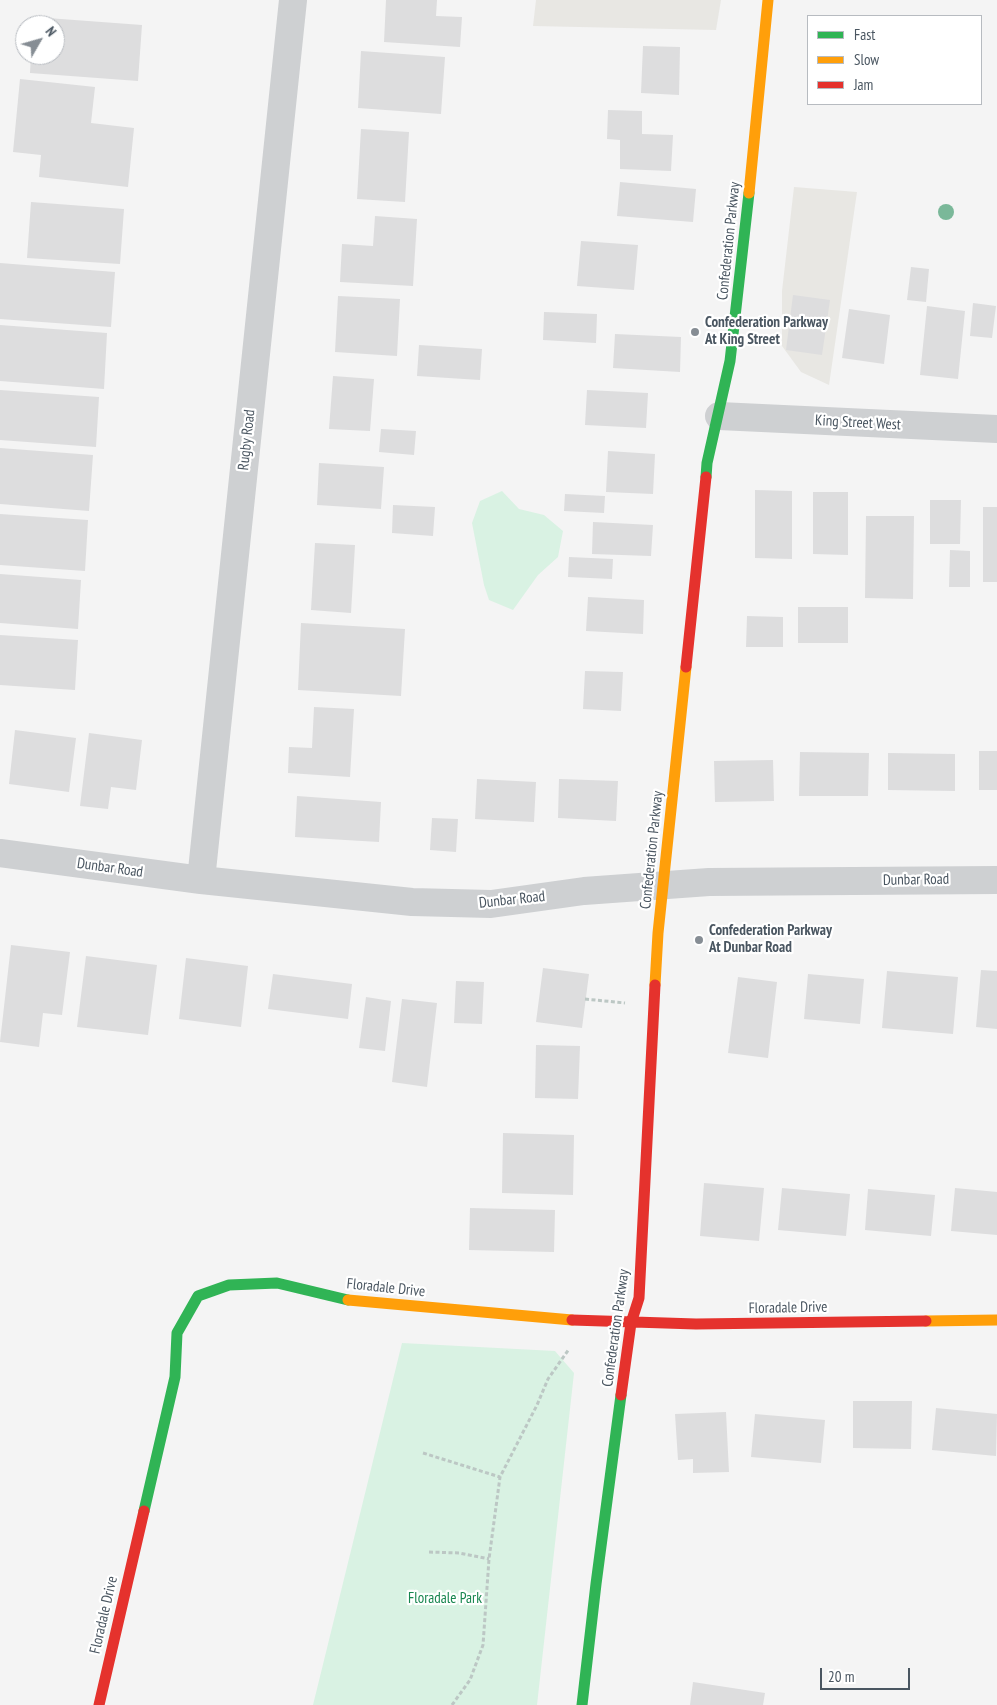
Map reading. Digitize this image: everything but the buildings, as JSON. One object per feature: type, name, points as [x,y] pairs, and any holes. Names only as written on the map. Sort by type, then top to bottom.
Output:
[{"type":"street","name":"Rugby Road","points":[[201,880],[293,0]]},
{"type":"street","name":"Confederation Parkway","points":[[582,1705],[631,1323],[639,1298],[658,932],[707,463],[730,361],[758,113],[768,0]]},
{"type":"street","name":"King Street West","points":[[719,416],[997,429]]},
{"type":"street","name":"Dunbar Road","points":[[0,853],[201,880],[412,902],[491,904],[584,891],[709,882],[997,880]]},
{"type":"street","name":"Floradale Drive","points":[[99,1705],[175,1377],[177,1333],[198,1296],[229,1285],[277,1283],[355,1302],[588,1321],[631,1323],[997,1320]]},
{"type":"path","points":[[585,999],[631,1004]]},
{"type":"path","points":[[452,1705],[470,1680],[483,1645],[489,1560],[500,1477],[537,1406],[548,1380],[588,1321]]},
{"type":"path","points":[[423,1453],[500,1477]]},
{"type":"path","points":[[429,1552],[459,1552],[489,1560]]},
{"type":"shaded area","points":[[536,0],[721,0],[716,30],[533,26]]},
{"type":"shaded area","points":[[794,187],[857,192],[829,385],[801,372],[782,346],[782,291]]},
{"type":"green space","points":[[502,491],[519,509],[544,515],[563,531],[558,557],[538,575],[513,610],[489,600],[484,585],[472,523],[480,501]]},
{"type":"green space","name":"Floradale Park","points":[[402,1343],[555,1351],[574,1373],[537,1705],[313,1705]]},
{"type":"traffic: fast","points":[[706,477],[707,463],[730,361],[749,193]]},
{"type":"traffic: fast","points":[[144,1511],[175,1377],[177,1333],[198,1296],[229,1285],[277,1283],[348,1300]]},
{"type":"traffic: fast","points":[[582,1705],[621,1395]]},
{"type":"traffic: slow","points":[[749,193],[768,0]]},
{"type":"traffic: slow","points":[[655,985],[658,933],[686,667]]},
{"type":"traffic: slow","points":[[348,1300],[572,1320]]},
{"type":"traffic: slow","points":[[926,1321],[997,1320]]},
{"type":"traffic: jam","points":[[686,667],[706,477]]},
{"type":"traffic: jam","points":[[621,1395],[631,1323],[639,1298],[655,985]]},
{"type":"traffic: jam","points":[[572,1320],[696,1324],[926,1321]]},
{"type":"traffic: jam","points":[[99,1705],[144,1511]]},
{"type":"place","name":"Confederation Parkway At King Street","points":[[695,332]]},
{"type":"place","name":"Confederation Parkway At Dunbar Road","points":[[699,940]]}]
